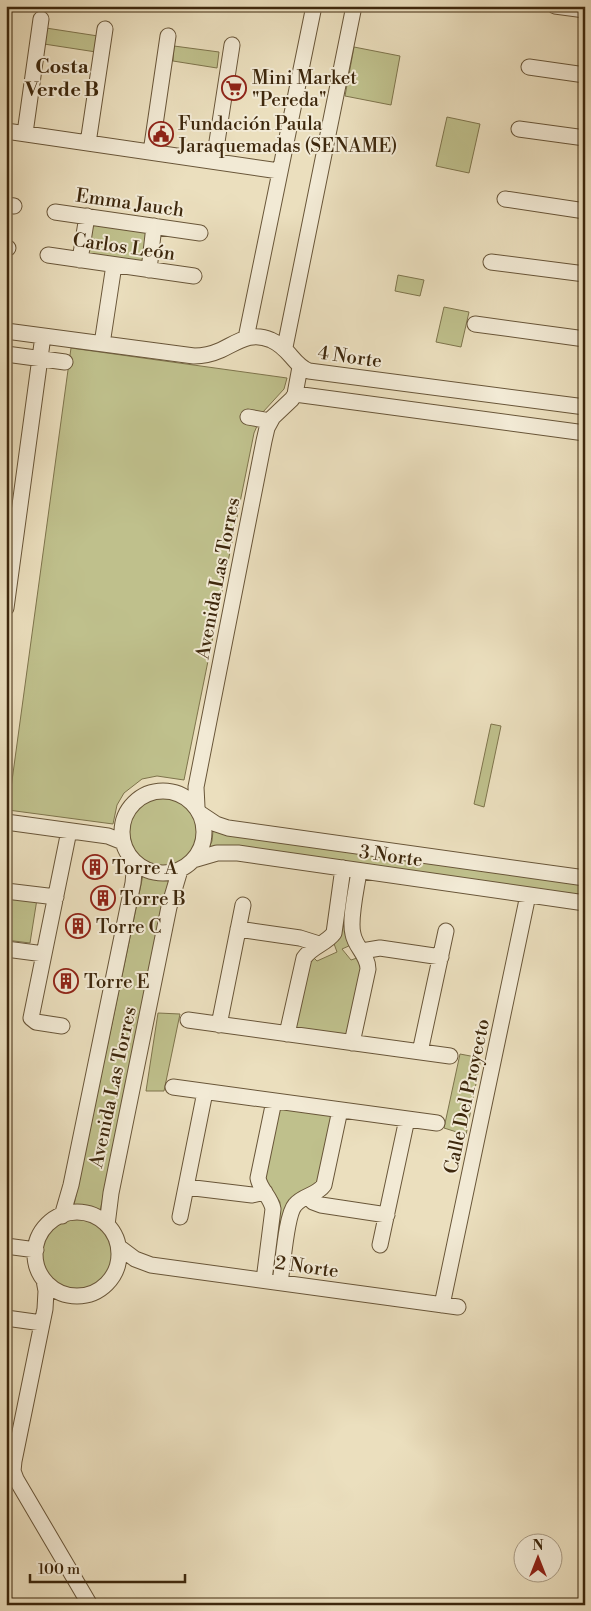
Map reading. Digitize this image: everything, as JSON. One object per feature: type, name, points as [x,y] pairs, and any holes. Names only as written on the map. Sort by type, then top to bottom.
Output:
[{"type":"street","points":[[6,331],[194,356],[212,354],[246,338],[314,6]]},
{"type":"street","points":[[285,348],[354,6]]},
{"type":"street","points":[[555,6],[585,10]]},
{"type":"street","points":[[25,133],[41,19]]},
{"type":"street","points":[[88,143],[105,29]]},
{"type":"street","points":[[151,152],[168,36]]},
{"type":"street","points":[[214,161],[232,44]]},
{"type":"street","points":[[529,67],[585,75]]},
{"type":"street","points":[[519,130],[585,138]]},
{"type":"street","points":[[6,131],[280,171]]},
{"type":"street","points":[[505,199],[585,210]]},
{"type":"street","name":"Emma Jauch","points":[[55,212],[200,233]]},
{"type":"street","points":[[80,260],[87,216]]},
{"type":"street","points":[[148,270],[154,226]]},
{"type":"street","name":"Carlos León","points":[[48,255],[194,276]]},
{"type":"street","points":[[491,262],[585,274]]},
{"type":"street","points":[[102,344],[114,265]]},
{"type":"street","points":[[475,324],[585,339]]},
{"type":"street","points":[[6,608],[12,522],[42,336]]},
{"type":"street","name":"4 Norte","points":[[246,338],[260,336],[266,338],[285,348],[300,367],[315,372],[585,407]]},
{"type":"street","points":[[6,354],[64,362]]},
{"type":"street","points":[[300,367],[295,394],[585,433]]},
{"type":"street","name":"Avenida Las Torres","points":[[199,811],[196,787],[264,441],[270,421],[295,394]]},
{"type":"street","points":[[248,418],[270,421]]},
{"type":"street","points":[[163,791],[172,792],[189,800],[199,811],[204,828],[203,842],[193,860],[180,870],[166,873],[147,870],[135,862],[126,849],[123,842],[122,828],[126,815],[131,807],[145,795],[163,791]]},
{"type":"street","name":"3 Norte","points":[[199,811],[216,824],[228,828],[585,878]]},
{"type":"street","points":[[6,822],[108,836],[123,842]]},
{"type":"street","points":[[62,1026],[36,1022],[31,1018],[69,831]]},
{"type":"street","name":"3 Norte","points":[[193,860],[209,855],[228,853],[585,903]]},
{"type":"street","name":"Avenida Las Torres","points":[[62,1216],[71,1186],[133,886],[135,862]]},
{"type":"street","points":[[286,1034],[302,963],[307,953],[331,936],[336,927],[343,868]]},
{"type":"street","name":"Avenida Las Torres","points":[[107,1224],[110,1193],[169,907],[180,870]]},
{"type":"street","points":[[352,1043],[368,969],[362,951],[354,939],[352,929],[359,871]]},
{"type":"street","points":[[6,891],[56,898]]},
{"type":"street","name":"Calle Del Proyecto","points":[[442,1305],[528,895]]},
{"type":"street","points":[[219,1024],[243,905]]},
{"type":"street","points":[[238,929],[300,938],[319,944]]},
{"type":"street","points":[[420,1052],[446,931]]},
{"type":"street","points":[[362,951],[380,948],[441,957]]},
{"type":"street","points":[[6,949],[44,954]]},
{"type":"street","points":[[188,1020],[450,1056]]},
{"type":"street","points":[[173,1088],[437,1123]]},
{"type":"street","points":[[180,1217],[205,1092]]},
{"type":"street","points":[[264,1280],[273,1209],[271,1201],[260,1186],[258,1178],[274,1101]]},
{"type":"street","points":[[280,1282],[290,1214],[297,1202],[318,1192],[324,1185],[340,1110]]},
{"type":"street","points":[[380,1245],[407,1119]]},
{"type":"street","points":[[186,1186],[252,1196],[265,1192]]},
{"type":"street","points":[[308,1197],[313,1202],[321,1205],[387,1215]]},
{"type":"street","points":[[44,1280],[62,1294],[78,1296],[102,1289],[113,1277],[119,1263],[119,1247],[115,1235],[107,1224],[86,1213],[74,1213],[62,1216],[49,1224],[40,1236],[36,1250],[37,1266],[44,1280],[46,1290],[44,1316],[14,1461],[10,1472],[16,1479],[90,1605]]},
{"type":"street","points":[[6,1246],[36,1250]]},
{"type":"street","name":"2 Norte","points":[[119,1247],[135,1259],[151,1265],[458,1307]]},
{"type":"street","name":"2 Norte","points":[[113,1277],[128,1269],[151,1265]]},
{"type":"street","points":[[44,1316],[51,1301],[62,1294]]},
{"type":"street","points":[[6,1318],[44,1316]]},
{"type":"green space","points":[[46,28],[98,36],[96,52],[44,44]]},
{"type":"green space","points":[[174,46],[219,52],[217,68],[173,61]]},
{"type":"green space","points":[[354,47],[400,56],[391,105],[345,96]]},
{"type":"green space","points":[[447,117],[480,124],[469,173],[436,166]]},
{"type":"green space","points":[[95,221],[147,230],[146,262],[88,256],[89,225]]},
{"type":"green space","points":[[398,275],[424,280],[420,296],[395,291]]},
{"type":"green space","points":[[444,307],[469,312],[461,347],[436,342]]},
{"type":"green space","points":[[71,348],[287,378],[284,389],[263,412],[254,433],[184,780],[157,776],[142,779],[124,793],[117,805],[113,824],[8,810]]},
{"type":"green space","points":[[491,724],[501,726],[484,807],[474,804]]},
{"type":"green space","points":[[163,797],[177,800],[189,807],[196,819],[199,833],[196,847],[189,859],[177,866],[163,869],[149,866],[137,859],[130,847],[127,833],[130,819],[137,807],[149,800]]},
{"type":"green space","points":[[213,831],[585,883],[585,895],[208,850],[212,841]]},
{"type":"green space","points":[[143,875],[170,880],[100,1211],[92,1207],[74,1205]]},
{"type":"green space","points":[[6,895],[37,899],[30,943],[6,940]]},
{"type":"green space","points":[[343,908],[348,910],[351,945],[342,949],[351,960],[357,958],[364,963],[349,1033],[346,1036],[296,1028],[295,1025],[312,956],[317,961],[337,952],[333,941]]},
{"type":"green space","points":[[158,1013],[180,1014],[164,1091],[146,1091]]},
{"type":"green space","points":[[460,1054],[481,1058],[466,1135],[444,1128]]},
{"type":"green space","points":[[277,1106],[335,1115],[317,1186],[281,1233],[276,1233],[280,1202],[269,1186],[264,1174]]},
{"type":"green space","points":[[85,1218],[104,1228],[112,1240],[114,1254],[112,1268],[104,1280],[92,1288],[71,1290],[52,1280],[44,1268],[42,1247],[52,1228],[64,1220]]},
{"type":"place","name":"Mini Market \"Pereda\"","points":[[234,88]]},
{"type":"place","name":"Fundación Paula Jaraquemadas (SENAME)","points":[[161,134]]},
{"type":"place","name":"Torre A","points":[[95,867]]},
{"type":"place","name":"Torre B","points":[[103,898]]},
{"type":"place","name":"Torre C","points":[[78,926]]},
{"type":"place","name":"Torre E","points":[[66,981]]},
{"type":"district","name":"Costa Verde B","points":[[62,78]]}]
